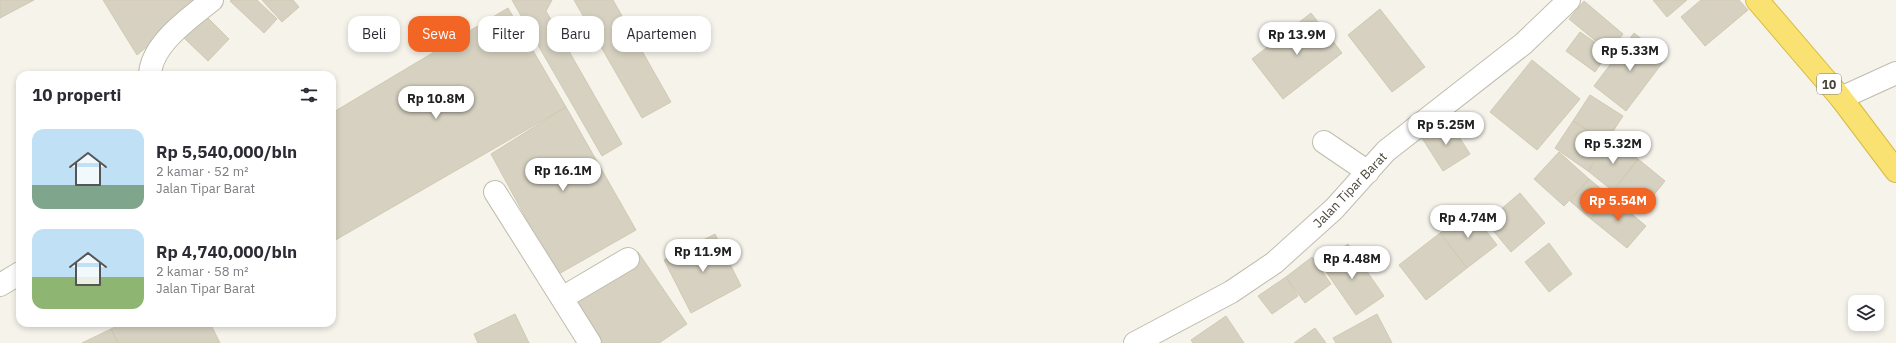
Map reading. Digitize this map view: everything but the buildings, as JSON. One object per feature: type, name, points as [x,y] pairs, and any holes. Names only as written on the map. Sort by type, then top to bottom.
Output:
[{"type":"highway","name":"10","points":[[1757,0],[1841,98],[1896,172]]},
{"type":"street","points":[[151,71],[155,57],[169,36],[212,0]]},
{"type":"street","name":"Jalan Tipar Barat","points":[[1135,343],[1252,280],[1304,238],[1334,209],[1389,148],[1523,44],[1569,0]]},
{"type":"street","points":[[1841,98],[1896,73]]},
{"type":"street","points":[[1324,142],[1368,172]]},
{"type":"street","points":[[495,192],[590,343]]},
{"type":"street","points":[[562,298],[628,259]]}]
